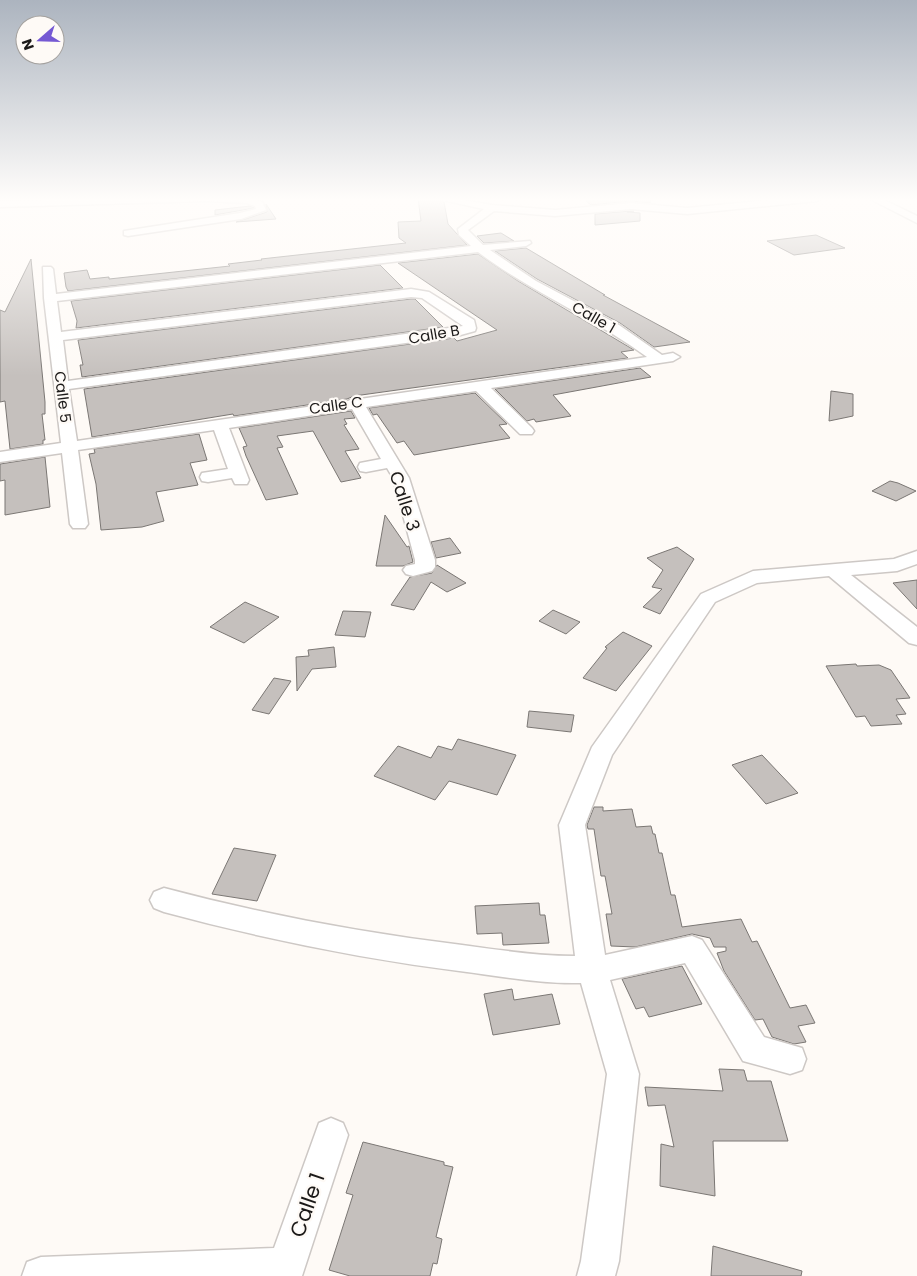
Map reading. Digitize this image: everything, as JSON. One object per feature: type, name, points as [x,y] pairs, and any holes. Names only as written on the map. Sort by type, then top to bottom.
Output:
[{"type":"street","points":[[50,298],[404,258]]},
{"type":"street","name":"Calle 1","points":[[491,258],[506,268],[666,358]]},
{"type":"street","name":"Calle 5","points":[[47,269],[79,524]]},
{"type":"street","name":"Calle B","points":[[56,337],[411,293],[425,295],[470,323],[470,328],[457,332],[62,386]]},
{"type":"street","name":"Calle C","points":[[0,457],[355,402],[480,386],[666,358]]},
{"type":"street","points":[[480,386],[526,431]]},
{"type":"street","name":"Calle 3","points":[[355,402],[401,478],[426,560],[425,567],[413,570]]},
{"type":"street","points":[[208,477],[240,476],[220,423]]},
{"type":"street","points":[[366,467],[392,462]]},
{"type":"street","points":[[596,1276],[600,1261],[623,1074],[592,969],[572,825],[601,754],[708,598],[753,577],[897,565],[917,557]]},
{"type":"street","points":[[833,570],[917,638]]},
{"type":"street","points":[[164,900],[228,918],[324,938],[454,958],[539,968],[592,969],[692,949],[754,1050],[790,1059]]},
{"type":"street","name":"Calle 1","points":[[285,1271],[331,1135]]},
{"type":"street","points":[[41,1276],[285,1271]]},
{"type":"building","points":[[358,258],[68,291],[64,273],[87,270],[90,279],[109,277],[109,279],[230,266],[228,264],[261,259]]},
{"type":"building","points":[[446,258],[483,258],[518,281],[634,350],[621,352],[628,358],[354,396],[347,399],[234,416],[233,414],[92,437],[84,389],[454,338],[457,341],[497,330],[398,263]]},
{"type":"building","points":[[505,258],[542,258],[605,295],[603,295],[690,342],[654,347],[620,323],[537,279]]},
{"type":"building","points":[[31,259],[45,402],[45,414],[42,414],[45,440],[43,440],[43,444],[10,449],[5,401],[0,402],[0,310],[5,312]]},
{"type":"building","points":[[380,265],[403,288],[76,328],[77,321],[71,301]]},
{"type":"building","points":[[415,299],[443,327],[82,377],[80,365],[83,365],[78,340]]},
{"type":"building","points":[[640,368],[651,377],[553,395],[571,416],[536,422],[534,419],[527,421],[495,389]]},
{"type":"building","points":[[831,391],[853,394],[853,416],[829,421]]},
{"type":"building","points":[[475,393],[507,424],[499,425],[510,438],[414,455],[404,441],[397,443],[377,414],[373,415],[369,408]]},
{"type":"building","points":[[351,411],[355,418],[344,419],[347,424],[344,425],[359,449],[345,451],[361,478],[341,482],[313,431],[277,436],[283,447],[277,448],[298,494],[266,500],[246,456],[243,447],[247,446],[239,428]]},
{"type":"building","points":[[199,434],[207,460],[190,463],[198,485],[156,492],[164,521],[142,527],[101,530],[96,484],[89,454],[95,453],[94,449]]},
{"type":"building","points":[[45,457],[50,507],[5,515],[5,480],[0,481],[0,464]]},
{"type":"building","points":[[890,481],[916,491],[896,501],[872,491]]},
{"type":"building","points":[[385,515],[407,547],[409,546],[413,562],[403,566],[376,566]]},
{"type":"building","points":[[450,538],[461,553],[436,558],[431,542]]},
{"type":"building","points":[[677,547],[694,559],[660,614],[643,607],[662,589],[652,587],[663,570],[647,558]]},
{"type":"building","points":[[437,565],[466,583],[447,592],[431,582],[414,610],[391,605],[410,577],[432,573]]},
{"type":"building","points":[[917,580],[917,609],[893,583]]},
{"type":"building","points":[[245,602],[279,617],[244,643],[210,627]]},
{"type":"building","points":[[553,610],[580,622],[566,634],[539,621]]},
{"type":"building","points":[[343,611],[371,612],[365,637],[335,635]]},
{"type":"building","points":[[623,632],[652,646],[616,691],[583,678],[607,648],[605,647]]},
{"type":"building","points":[[334,647],[336,667],[312,669],[297,691],[296,657],[309,656],[308,650]]},
{"type":"building","points":[[856,664],[857,666],[879,665],[891,670],[910,698],[896,699],[906,714],[896,715],[902,724],[871,726],[865,716],[856,717],[826,666]]},
{"type":"building","points":[[274,678],[291,681],[269,714],[252,710]]},
{"type":"building","points":[[529,711],[574,715],[571,732],[527,727]]},
{"type":"building","points":[[458,739],[516,755],[497,795],[449,781],[435,800],[374,776],[398,746],[431,758],[438,746],[452,750]]},
{"type":"building","points":[[762,755],[798,793],[766,804],[732,765]]},
{"type":"building","points":[[594,807],[603,807],[603,811],[632,809],[636,827],[651,826],[653,834],[655,834],[659,853],[662,853],[671,895],[675,895],[682,927],[741,919],[752,942],[757,941],[790,1008],[806,1005],[815,1023],[798,1026],[806,1042],[794,1044],[772,1037],[763,1019],[755,1020],[724,971],[717,953],[726,951],[726,947],[714,947],[710,938],[692,934],[635,947],[611,946],[606,914],[612,914],[605,876],[601,876],[594,829],[588,829],[587,825]]},
{"type":"building","points":[[234,848],[276,855],[257,901],[212,894]]},
{"type":"building","points":[[539,903],[540,915],[545,915],[549,943],[503,945],[502,933],[477,934],[475,906]]},
{"type":"building","points":[[682,966],[702,1004],[649,1017],[644,1007],[636,1009],[622,979]]},
{"type":"building","points":[[512,989],[514,1000],[552,994],[560,1024],[493,1035],[484,994]]},
{"type":"building","points":[[719,1069],[744,1070],[747,1081],[771,1081],[788,1141],[713,1141],[715,1196],[660,1186],[661,1144],[674,1147],[665,1105],[648,1106],[645,1087],[723,1091]]},
{"type":"building","points":[[363,1142],[444,1162],[444,1165],[453,1167],[436,1237],[442,1239],[437,1264],[433,1263],[430,1276],[350,1276],[329,1270],[353,1195],[346,1193]]},
{"type":"building","points":[[713,1246],[802,1271],[801,1276],[711,1276]]}]
